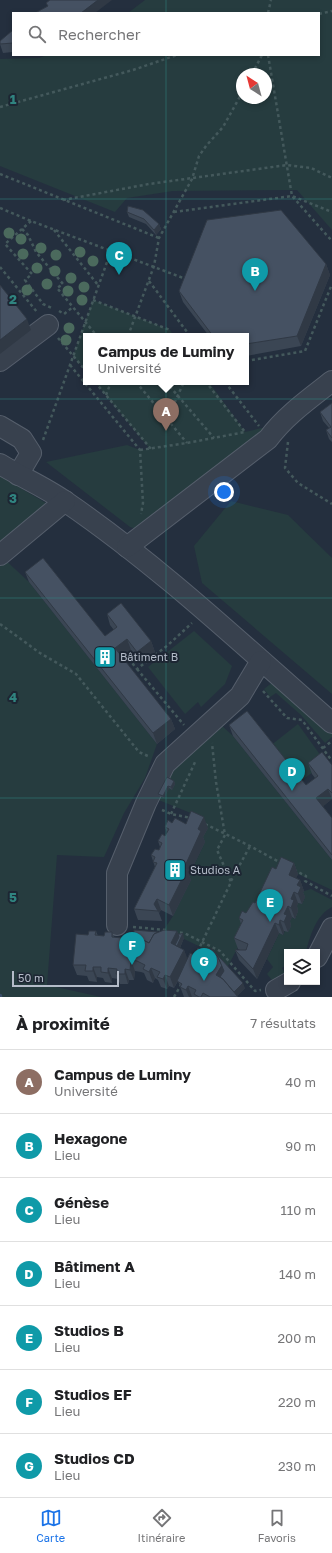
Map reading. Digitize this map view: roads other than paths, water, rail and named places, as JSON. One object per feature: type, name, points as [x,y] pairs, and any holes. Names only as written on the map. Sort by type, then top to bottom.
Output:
[{"type":"street","points":[[0,361],[48,325]]},
{"type":"street","points":[[134,542],[268,439],[276,428],[290,414],[332,381]]},
{"type":"street","points":[[0,426],[22,439],[31,453],[18,475]]},
{"type":"street","points":[[0,464],[134,542],[203,609],[256,669],[332,723]]},
{"type":"street","points":[[0,555],[64,501]]},
{"type":"street","points":[[117,925],[117,873],[146,803],[165,764],[196,747],[216,718],[240,696],[256,669]]},
{"type":"street","points":[[320,951],[332,928]]},
{"type":"place","name":"Génèse","points":[[119,275]]},
{"type":"place","name":"Hexagone","points":[[255,291]]},
{"type":"place","name":"Campus de Luminy","points":[[166,431]]},
{"type":"place","name":"Bâtiment B","points":[[105,657]]},
{"type":"place","name":"Bâtiment A","points":[[292,791]]},
{"type":"place","name":"Studios A","points":[[175,870]]},
{"type":"place","name":"Studios B","points":[[270,922]]},
{"type":"place","name":"Studios EF","points":[[132,965]]},
{"type":"place","name":"Studios CD","points":[[204,981]]}]
